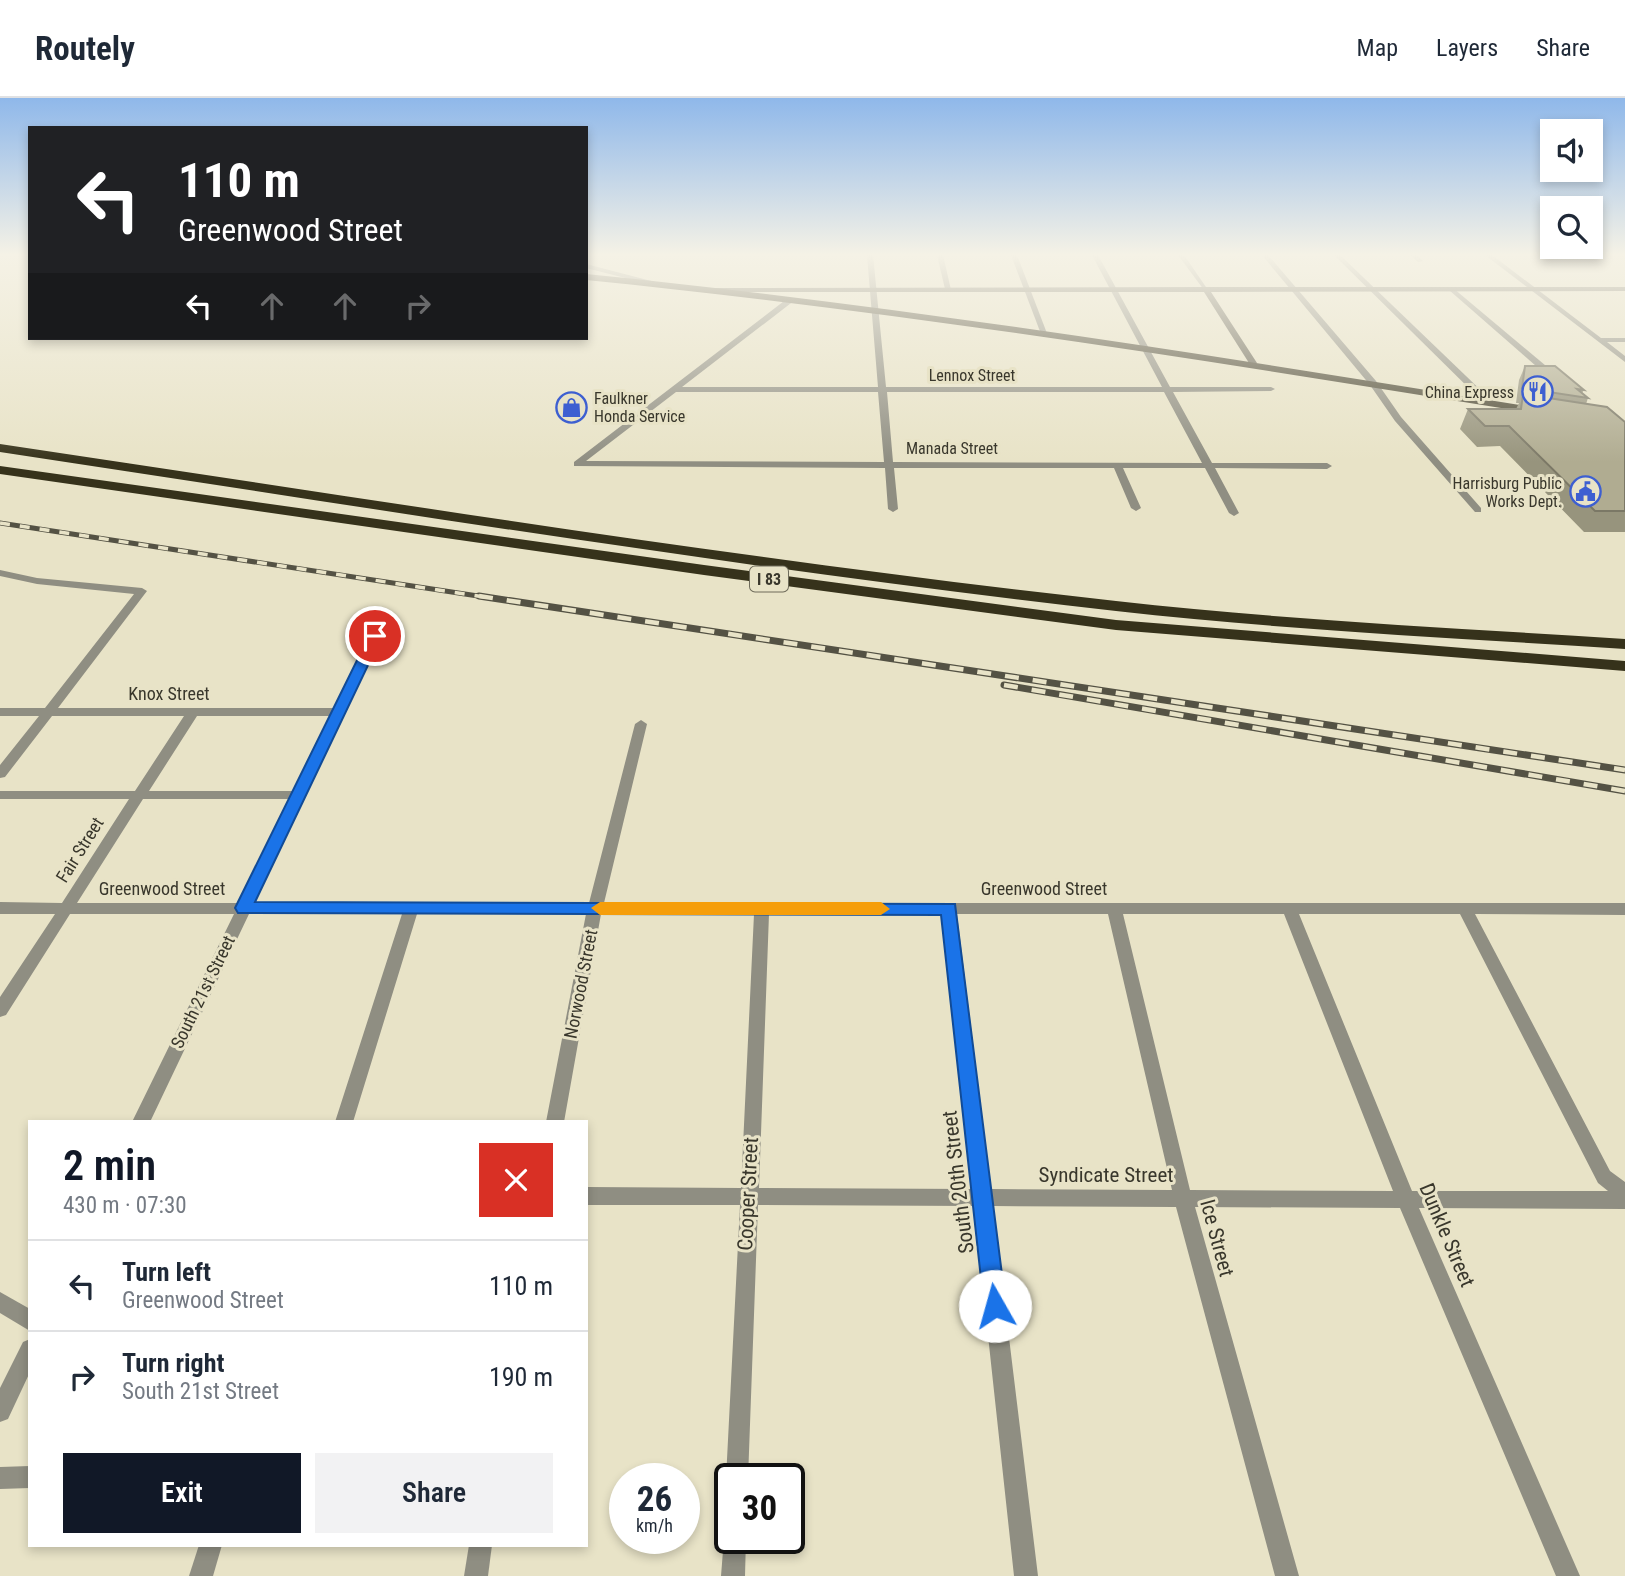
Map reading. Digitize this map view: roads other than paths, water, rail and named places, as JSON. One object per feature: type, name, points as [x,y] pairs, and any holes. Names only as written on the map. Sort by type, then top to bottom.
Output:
[{"type":"highway","name":"I 83","points":[[0,448],[423,513],[778,563],[1116,606],[1625,644]]},
{"type":"highway","name":"I 83","points":[[0,470],[1116,625],[1625,668]]},
{"type":"main road","points":[[971,324],[1253,363],[1554,413]]},
{"type":"main road","points":[[1228,324],[1253,363]]},
{"type":"street","points":[[673,390],[760,324]]},
{"type":"street","points":[[876,324],[893,509]]},
{"type":"street","points":[[1041,324],[1045,334]]},
{"type":"street","points":[[1132,324],[1234,513]]},
{"type":"street","points":[[1324,324],[1373,383],[1398,419],[1478,510]]},
{"type":"street","points":[[1409,324],[1488,402]]},
{"type":"street","points":[[1492,324],[1565,387]]},
{"type":"street","points":[[1578,324],[1625,360]]},
{"type":"street","points":[[1599,340],[1625,340]]},
{"type":"street","name":"Lennox Street","points":[[673,390],[1271,389]]},
{"type":"street","name":"Manada Street","points":[[673,390],[577,464],[1327,466]]},
{"type":"street","points":[[1117,465],[1136,508]]},
{"type":"street","points":[[0,573],[37,581],[142,591],[0,774]]},
{"type":"street","name":"South 21st Street","points":[[142,1120],[375,636]]},
{"type":"street","name":"Knox Street","points":[[0,712],[339,712]]},
{"type":"street","name":"Fair Street","points":[[0,1010],[193,712]]},
{"type":"street","name":"Norwood Street","points":[[555,1120],[595,908],[641,724]]},
{"type":"street","points":[[0,795],[298,795]]},
{"type":"street","name":"Greenwood Street","points":[[0,908],[1625,909]]},
{"type":"street","name":"Cooper Street","points":[[738,1463],[762,908]]},
{"type":"street","points":[[345,1120],[411,909]]},
{"type":"street","name":"South 20th Street","points":[[949,909],[1026,1576]]},
{"type":"street","name":"Ice Street","points":[[1114,909],[1182,1198],[1287,1576]]},
{"type":"street","name":"Dunkle Street","points":[[1289,909],[1406,1199],[1567,1576]]},
{"type":"street","points":[[1465,909],[1604,1177],[1625,1193]]},
{"type":"street","name":"Syndicate Street","points":[[588,1196],[1625,1200]]},
{"type":"street","points":[[0,1302],[28,1320]]},
{"type":"street","points":[[0,1411],[28,1353]]},
{"type":"street","points":[[0,1478],[28,1477]]},
{"type":"street","points":[[201,1576],[211,1547]]},
{"type":"street","points":[[476,1576],[481,1547]]},
{"type":"street","points":[[733,1576],[734,1554]]},
{"type":"railway","points":[[0,523],[491,598]]},
{"type":"railway","points":[[479,596],[1625,770]]},
{"type":"railway","points":[[1004,685],[1625,791]]},
{"type":"place","name":"China Express","points":[[1537,392]]},
{"type":"place","name":"Faulkner Honda Service","points":[[571,407]]},
{"type":"place","name":"Harrisburg Public Works Dept.","points":[[1585,492]]}]
